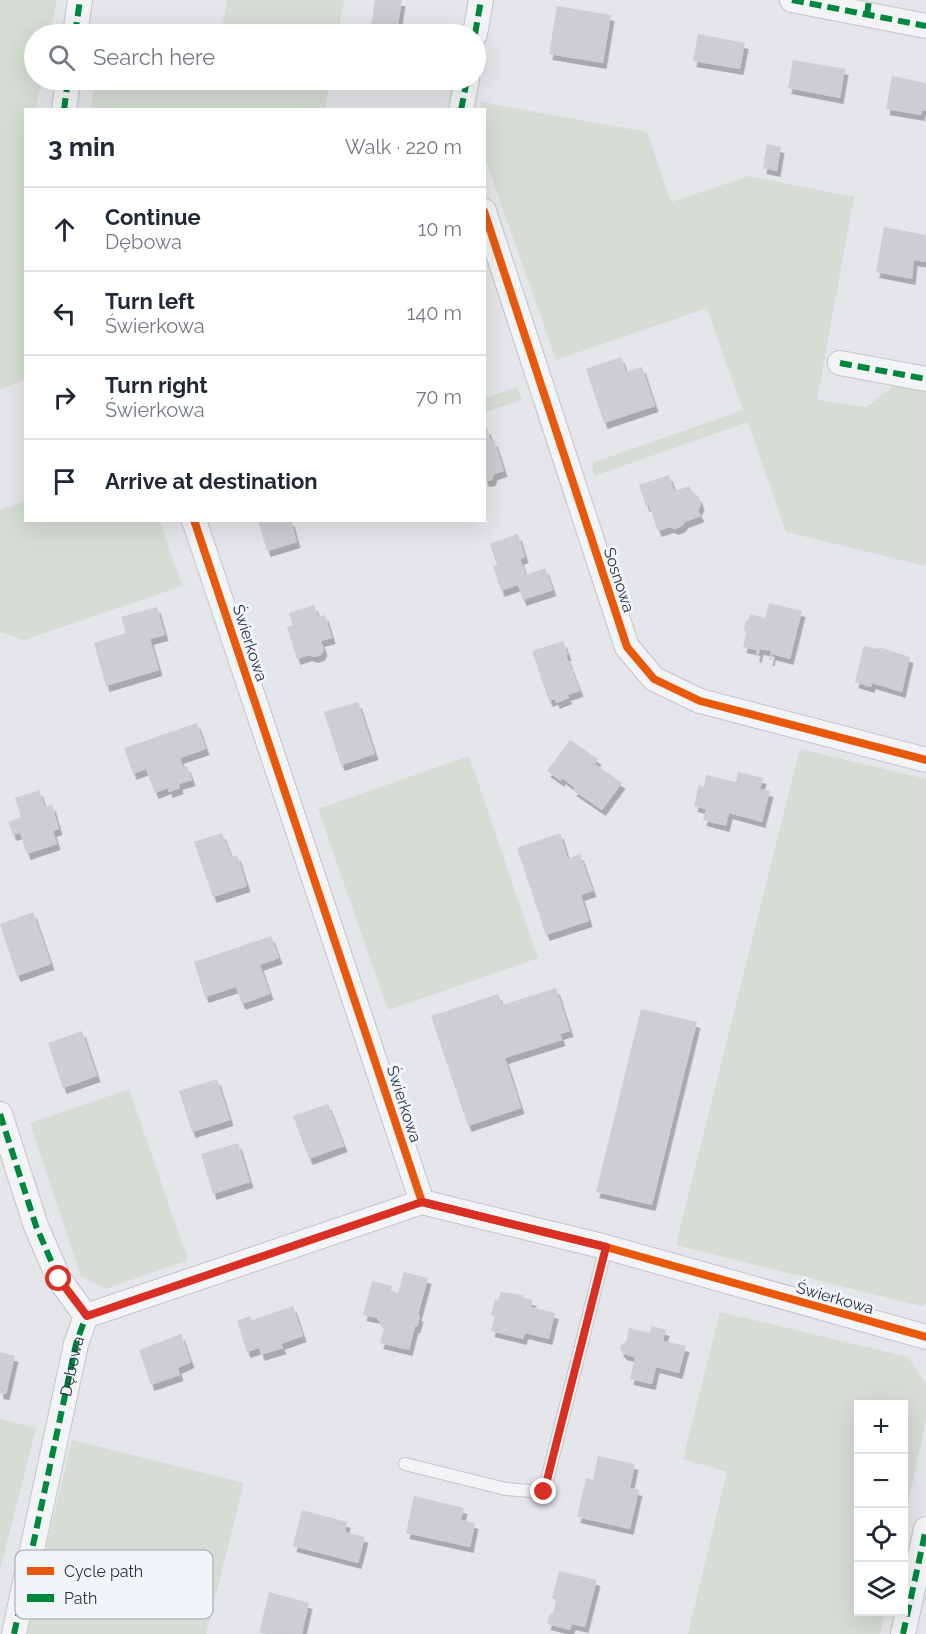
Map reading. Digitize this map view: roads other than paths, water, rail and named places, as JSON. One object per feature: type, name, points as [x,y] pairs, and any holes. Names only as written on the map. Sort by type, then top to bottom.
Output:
[{"type":"street","points":[[76,24],[80,0]]},
{"type":"street","points":[[477,24],[481,0]]},
{"type":"street","points":[[792,0],[868,7],[926,26]]},
{"type":"street","points":[[64,108],[67,90]]},
{"type":"street","points":[[461,108],[464,90]]},
{"type":"street","name":"Sosnowa","points":[[486,217],[627,647],[654,679],[700,701],[926,760]]},
{"type":"street","points":[[840,363],[926,379]]},
{"type":"street","name":"Świerkowa","points":[[195,522],[422,1202],[606,1247],[926,1338]]},
{"type":"street","name":"Dębowa","points":[[0,1113],[45,1248],[59,1279],[87,1316],[76,1344],[32,1550]]},
{"type":"street","points":[[87,1316],[422,1202]]},
{"type":"street","points":[[903,1634],[926,1530]]},
{"type":"street","name":"Dębowa","points":[[14,1634],[17,1619]]},
{"type":"lane","points":[[405,1464],[506,1489],[544,1492],[606,1247]]}]
